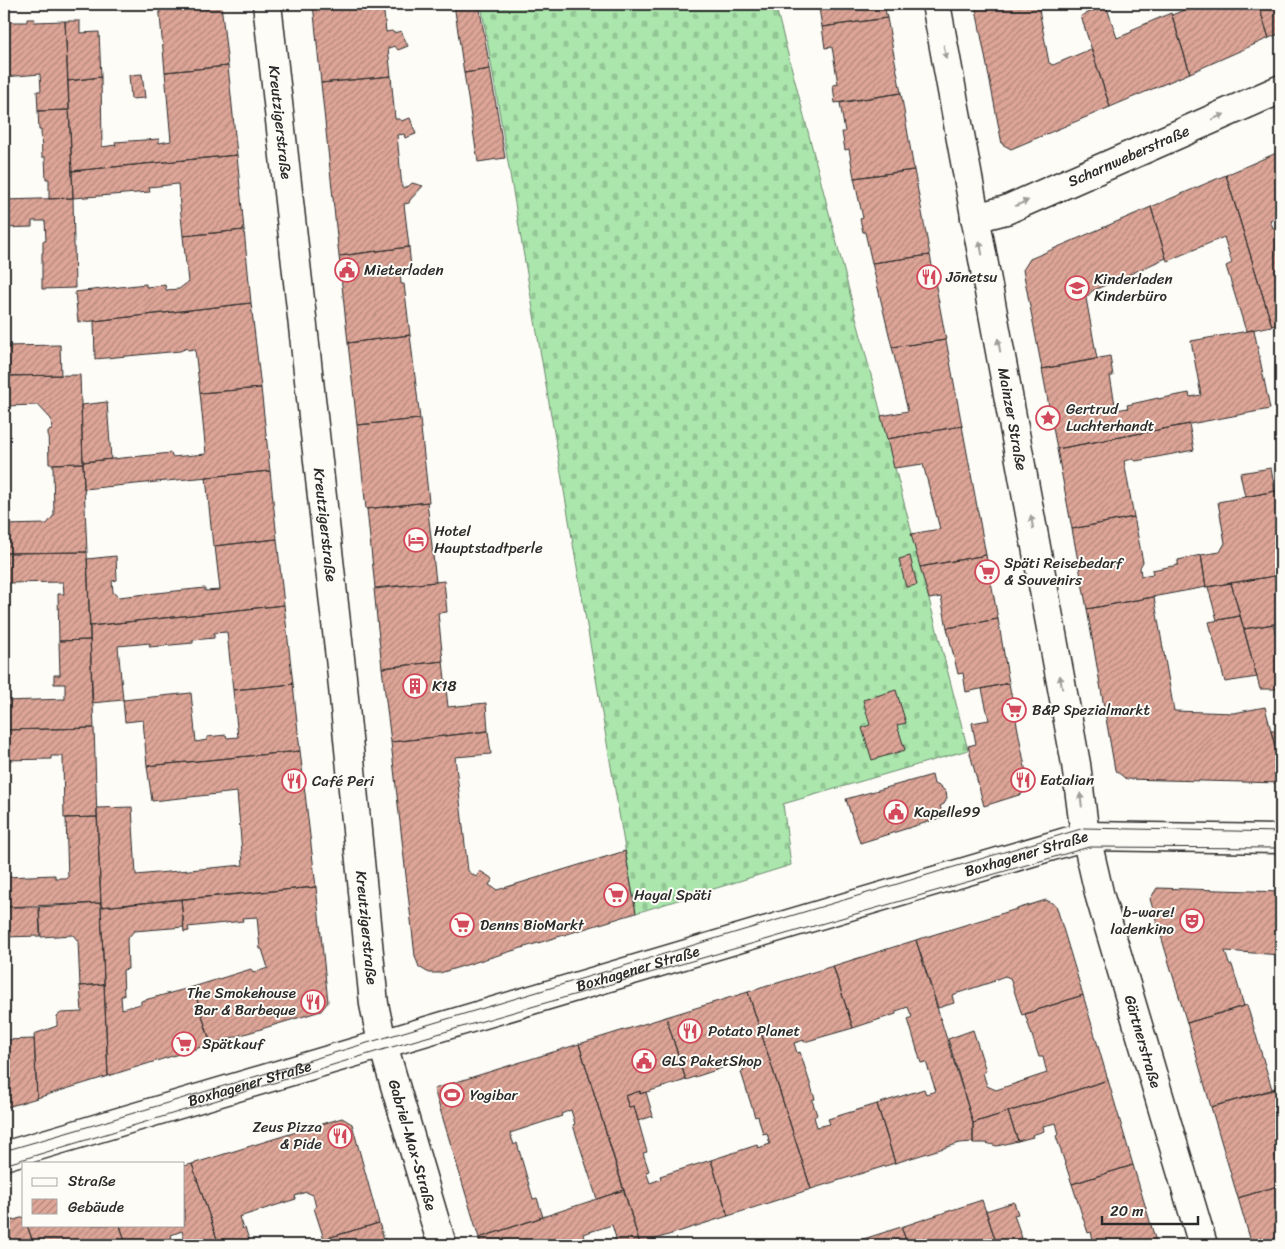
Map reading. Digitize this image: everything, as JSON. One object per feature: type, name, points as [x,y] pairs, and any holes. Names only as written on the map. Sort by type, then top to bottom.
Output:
[{"type":"street","name":"Kreutzigerstraße","points":[[267,4],[341,667],[374,1004],[384,1044]]},
{"type":"street","name":"Mainzer Straße","points":[[936,4],[1076,764],[1086,836]]},
{"type":"street","name":"Scharnweberstraße","points":[[976,218],[1006,210],[1281,89]]},
{"type":"street","name":"Boxhagener Straße","points":[[4,1156],[1086,836],[1281,839]]},
{"type":"street","name":"Gärtnerstraße","points":[[1086,836],[1100,897],[1203,1245]]},
{"type":"street","name":"Gabriel-Max-Straße","points":[[384,1044],[442,1245]]},
{"type":"green space","points":[[481,4],[775,4],[968,750],[783,804],[791,865],[636,913]]},
{"type":"building","points":[[159,4],[221,4],[228,66],[165,72]]},
{"type":"building","points":[[313,4],[383,4],[386,32],[392,31],[394,33],[401,31],[408,46],[398,50],[395,46],[388,48],[391,76],[321,83]]},
{"type":"building","points":[[454,4],[479,4],[490,69],[464,73]]},
{"type":"building","points":[[822,4],[884,4],[887,18],[822,27],[819,8],[822,7]]},
{"type":"building","points":[[975,4],[1038,4],[1049,63],[1053,65],[1091,49],[1110,107],[1011,149],[1002,144]]},
{"type":"building","points":[[1198,4],[1258,4],[1269,38],[1190,73],[1172,15]]},
{"type":"building","points":[[1258,4],[1281,4],[1281,33],[1269,38]]},
{"type":"building","points":[[1106,5],[1117,38],[1171,13],[1190,73],[1110,107],[1081,16]]},
{"type":"building","points":[[887,18],[901,93],[835,103],[833,85],[838,84],[832,47],[825,48],[822,27]]},
{"type":"building","points":[[27,19],[35,19],[34,22],[65,21],[69,110],[38,111],[37,91],[41,91],[40,74],[4,77],[4,22],[27,22]]},
{"type":"building","points":[[65,21],[80,21],[80,33],[99,32],[101,77],[68,81]]},
{"type":"building","points":[[228,66],[237,155],[72,171],[68,81],[101,77],[102,147],[116,145],[115,142],[159,139],[159,143],[171,141],[165,72]]},
{"type":"building","points":[[490,69],[505,158],[478,162],[464,73]]},
{"type":"building","points":[[142,74],[145,98],[131,99],[129,75]]},
{"type":"building","points":[[391,76],[395,119],[400,119],[401,121],[410,118],[416,134],[405,138],[404,134],[397,135],[402,188],[412,183],[423,186],[409,203],[404,204],[409,247],[339,256],[321,83]]},
{"type":"building","points":[[901,93],[914,170],[854,178],[849,149],[845,150],[842,132],[845,132],[840,103]]},
{"type":"building","points":[[69,110],[73,198],[49,199],[49,179],[46,179],[45,157],[42,157],[38,111]]},
{"type":"building","points":[[1281,151],[1281,215],[1270,220],[1273,228],[1276,227],[1281,244],[1281,324],[1272,326],[1226,175]]},
{"type":"building","points":[[237,155],[244,230],[183,236],[178,184],[149,187],[150,192],[73,198],[72,171]]},
{"type":"building","points":[[914,170],[930,255],[872,263],[860,219],[863,218],[854,178]]},
{"type":"building","points":[[1226,175],[1272,326],[1246,331],[1226,266],[1232,263],[1224,237],[1167,261],[1166,258],[1151,207]]},
{"type":"building","points":[[73,198],[75,288],[42,289],[43,241],[46,241],[45,221],[32,221],[32,227],[4,228],[4,200]]},
{"type":"building","points":[[1151,207],[1166,258],[1092,291],[1086,298],[1097,359],[1042,369],[1023,270],[1030,259]]},
{"type":"building","points":[[244,230],[251,303],[78,322],[75,292],[146,284],[146,287],[165,285],[166,290],[179,289],[188,282],[183,236]]},
{"type":"building","points":[[409,247],[411,268],[400,270],[401,284],[404,284],[410,335],[348,343],[339,256]]},
{"type":"building","points":[[930,255],[946,340],[892,347],[872,263]]},
{"type":"building","points":[[251,303],[261,388],[200,393],[195,349],[188,350],[187,348],[180,351],[95,359],[94,321]]},
{"type":"building","points":[[1254,330],[1270,409],[1057,449],[1042,369],[1110,356],[1113,376],[1110,376],[1116,410],[1128,408],[1127,405],[1158,398],[1189,393],[1190,397],[1201,395],[1191,341]]},
{"type":"building","points":[[410,335],[420,419],[357,425],[348,343]]},
{"type":"building","points":[[946,340],[962,426],[887,439],[881,416],[908,411],[892,347]]},
{"type":"building","points":[[60,345],[61,375],[4,376],[4,346]]},
{"type":"building","points":[[80,375],[83,463],[49,464],[48,431],[52,430],[51,419],[38,405],[4,406],[4,376]]},
{"type":"building","points":[[261,388],[270,471],[84,489],[83,462],[171,453],[172,457],[206,454],[200,393]]},
{"type":"building","points":[[107,402],[111,459],[83,462],[81,405]]},
{"type":"building","points":[[420,419],[429,502],[366,509],[357,425]]},
{"type":"building","points":[[1189,424],[1194,450],[1136,461],[1133,459],[1124,461],[1134,517],[1072,529],[1057,449]]},
{"type":"building","points":[[962,426],[986,555],[920,567],[911,534],[940,529],[923,464],[894,468],[887,439]]},
{"type":"building","points":[[83,463],[87,552],[4,553],[4,525],[47,524],[54,515],[53,464]]},
{"type":"building","points":[[1271,468],[1275,491],[1245,497],[1240,473]]},
{"type":"building","points":[[270,471],[277,539],[213,546],[206,477]]},
{"type":"building","points":[[1276,491],[1281,516],[1281,575],[1206,587],[1201,555],[1220,552],[1225,543],[1218,502]]},
{"type":"building","points":[[427,502],[436,582],[375,588],[367,509]]},
{"type":"building","points":[[1134,517],[1143,562],[1140,567],[1141,576],[1153,574],[1152,570],[1178,565],[1178,560],[1201,555],[1206,587],[1087,609],[1072,529]]},
{"type":"building","points":[[277,539],[284,605],[90,626],[87,559],[116,556],[117,580],[112,581],[113,592],[118,597],[205,588],[205,591],[220,590],[215,546]]},
{"type":"building","points":[[87,552],[90,640],[59,641],[58,594],[64,594],[63,582],[7,583],[6,553]]},
{"type":"building","points":[[4,553],[6,553],[7,583],[4,583]]},
{"type":"building","points":[[986,555],[998,619],[947,628],[941,597],[929,599],[920,567]]},
{"type":"building","points":[[910,556],[917,585],[906,587],[899,559]]},
{"type":"building","points":[[1281,575],[1281,623],[1244,629],[1231,583]]},
{"type":"building","points":[[444,581],[447,612],[438,613],[443,661],[382,668],[374,589]]},
{"type":"building","points":[[1231,583],[1240,616],[1217,620],[1208,587]]},
{"type":"building","points":[[1154,597],[1174,711],[1234,713],[1265,707],[1281,770],[1281,783],[1126,779],[1115,770],[1087,609]]},
{"type":"building","points":[[284,605],[293,684],[233,690],[227,632],[214,633],[214,638],[193,640],[193,643],[149,647],[150,643],[118,646],[123,700],[92,703],[90,626]]},
{"type":"building","points":[[1240,616],[1257,677],[1225,682],[1209,622]]},
{"type":"building","points":[[998,619],[1009,683],[966,692],[963,673],[958,674],[947,628]]},
{"type":"building","points":[[1273,624],[1281,653],[1281,689],[1260,689],[1244,629]]},
{"type":"building","points":[[90,640],[94,728],[4,730],[5,701],[65,699],[65,684],[54,684],[54,675],[60,675],[59,641]]},
{"type":"building","name":"K18","points":[[443,661],[448,707],[486,703],[488,731],[391,742],[382,668]]},
{"type":"building","points":[[1009,683],[1028,783],[1022,794],[984,806],[968,746],[976,744],[972,723],[989,720],[982,689]]},
{"type":"building","points":[[293,684],[300,751],[147,766],[143,720],[125,722],[123,700],[191,693],[196,742],[207,740],[207,737],[226,735],[227,738],[238,737],[233,690]]},
{"type":"building","points":[[896,690],[906,723],[897,725],[905,750],[872,760],[862,728],[870,725],[863,700]]},
{"type":"building","points":[[94,728],[97,817],[64,818],[63,756],[51,756],[51,759],[4,760],[4,730]]},
{"type":"building","points":[[488,731],[491,754],[455,757],[468,871],[476,877],[480,871],[493,879],[489,885],[497,890],[625,851],[636,913],[440,973],[429,973],[419,967],[415,956],[391,742]]},
{"type":"building","points":[[1271,731],[1281,731],[1281,770]]},
{"type":"building","points":[[300,751],[316,887],[101,907],[97,808],[132,807],[136,875],[243,865],[237,792],[152,801],[147,766]]},
{"type":"building","name":"Kapelle99","points":[[932,775],[934,784],[940,786],[946,792],[947,798],[944,804],[940,806],[944,817],[860,843],[846,799]]},
{"type":"building","points":[[97,817],[101,903],[4,907],[4,877],[55,875],[55,878],[68,878],[66,818]]},
{"type":"building","points":[[316,887],[328,1002],[321,1011],[211,1044],[193,987],[251,969],[253,973],[268,968],[262,949],[260,949],[257,917],[242,918],[243,921],[188,927],[189,931],[184,932],[181,899]]},
{"type":"building","points":[[1157,888],[1281,892],[1281,955],[1225,951],[1229,964],[1232,965],[1244,1006],[1187,1023],[1150,899]]},
{"type":"building","points":[[181,899],[184,927],[134,931],[127,939],[128,969],[123,970],[124,996],[121,996],[122,1009],[141,1004],[141,1001],[193,987],[211,1044],[108,1076],[101,907]]},
{"type":"building","points":[[1046,900],[1056,905],[1083,995],[1022,1015],[1010,978],[1005,976],[952,995],[954,1003],[938,1008],[916,940]]},
{"type":"building","points":[[101,903],[104,984],[80,986],[78,941],[73,935],[41,937],[39,907]]},
{"type":"building","points":[[4,907],[39,907],[40,936],[4,937]]},
{"type":"building","points":[[916,940],[973,1123],[973,1142],[960,1143],[895,1163],[877,1104],[924,1089],[926,1094],[936,1091],[926,1062],[921,1063],[908,1019],[912,1017],[908,1007],[896,1011],[896,1014],[853,1028],[833,966]]},
{"type":"building","points":[[833,966],[853,1028],[794,1043],[797,1053],[800,1052],[815,1099],[812,1100],[817,1115],[814,1117],[817,1127],[830,1124],[828,1119],[877,1104],[895,1163],[811,1189],[748,992]]},
{"type":"building","points":[[104,984],[108,1076],[37,1098],[34,1034],[57,1026],[57,1016],[61,1013],[82,1012],[80,986]]},
{"type":"building","points":[[748,992],[811,1189],[728,1216],[711,1160],[757,1145],[758,1148],[770,1144],[767,1133],[763,1134],[758,1116],[755,1117],[741,1072],[744,1071],[740,1059],[728,1063],[728,1066],[686,1080],[666,1017]]},
{"type":"building","points":[[1083,995],[1108,1080],[973,1123],[948,1039],[973,1030],[986,1071],[983,1073],[987,1086],[996,1090],[1047,1073],[1043,1057],[1039,1057],[1025,1014]]},
{"type":"building","points":[[1247,1005],[1272,1089],[1276,1087],[1277,1089],[1211,1107],[1187,1023]]},
{"type":"building","points":[[666,1017],[686,1080],[640,1094],[640,1091],[625,1096],[629,1107],[634,1106],[647,1152],[643,1153],[649,1171],[646,1172],[650,1183],[661,1179],[660,1176],[711,1160],[728,1216],[640,1244],[579,1044]]},
{"type":"building","points":[[34,1039],[37,1098],[4,1108],[4,1040]]},
{"type":"building","points":[[579,1044],[624,1190],[597,1199],[573,1125],[575,1124],[571,1110],[561,1114],[562,1116],[510,1133],[514,1145],[517,1143],[533,1199],[537,1198],[543,1217],[479,1238],[434,1089]]},
{"type":"building","points":[[1108,1080],[1133,1165],[1072,1184],[1056,1136],[1059,1134],[1056,1123],[1043,1126],[1044,1131],[1032,1135],[1033,1137],[1018,1141],[1008,1112]]},
{"type":"building","points":[[1281,1087],[1281,1185],[1238,1198],[1211,1107]]},
{"type":"building","points":[[640,1091],[640,1094],[646,1092],[653,1116],[638,1121],[634,1106],[629,1107],[625,1096]]},
{"type":"building","points":[[1008,1112],[1018,1141],[997,1146],[986,1143],[973,1143],[973,1123]]},
{"type":"building","points":[[342,1118],[352,1124],[379,1223],[324,1239],[314,1208],[316,1207],[313,1195],[306,1192],[295,1196],[296,1199],[239,1217],[251,1245],[219,1245],[192,1164]]},
{"type":"building","points":[[192,1164],[219,1245],[184,1245],[186,1244],[182,1231],[171,1235],[172,1238],[165,1240],[167,1245],[157,1245],[155,1242],[145,1245],[126,1245],[120,1226],[185,1226],[185,1166]]},
{"type":"building","points":[[1133,1165],[1157,1245],[1087,1245],[1094,1243],[1091,1232],[1088,1233],[1072,1184]]},
{"type":"building","points":[[1281,1185],[1281,1245],[1252,1245],[1238,1198]]},
{"type":"building","points":[[624,1190],[640,1245],[616,1245],[612,1225],[583,1234],[584,1238],[566,1244],[564,1240],[550,1245],[481,1245],[479,1238]]},
{"type":"building","points":[[982,1200],[997,1245],[908,1245],[901,1227]]},
{"type":"building","points":[[1014,1202],[1018,1214],[1014,1215],[1022,1238],[1018,1240],[1019,1245],[997,1245],[986,1211]]},
{"type":"building","points":[[22,1218],[22,1226],[27,1226],[34,1245],[4,1245],[4,1223]]},
{"type":"building","points":[[379,1223],[386,1245],[301,1245],[324,1239]]},
{"type":"building","points":[[27,1226],[120,1226],[126,1245],[34,1245]]},
{"type":"building","points":[[901,1227],[908,1245],[845,1245]]},
{"type":"tram line","points":[[4,1151],[1084,828],[1281,832]]},
{"type":"tram line","points":[[4,1165],[385,1049],[1089,847],[1281,848]]},
{"type":"place","name":"Mieterladen","points":[[347,270]]},
{"type":"place","name":"Jōnetsu","points":[[929,277]]},
{"type":"place","name":"Kinderladen Kinderbüro","points":[[1077,288]]},
{"type":"place","name":"Gertrud Luchterhandt","points":[[1048,418]]},
{"type":"place","name":"Hotel Hauptstadtperle","points":[[416,540]]},
{"type":"place","name":"Späti Reisebedarf & Souvenirs","points":[[987,572]]},
{"type":"place","name":"K18","points":[[415,686]]},
{"type":"place","name":"B&P Spezialmarkt","points":[[1014,710]]},
{"type":"place","name":"Eatalian","points":[[1023,780]]},
{"type":"place","name":"Café Peri","points":[[294,781]]},
{"type":"place","name":"Kapelle99","points":[[896,812]]},
{"type":"place","name":"Hayal Späti","points":[[616,895]]},
{"type":"place","name":"b-ware! ladenkino","points":[[1192,921]]},
{"type":"place","name":"Denns BioMarkt","points":[[462,925]]},
{"type":"place","name":"The Smokehouse Bar & Barbeque","points":[[313,1002]]},
{"type":"place","name":"Potato Planet","points":[[690,1031]]},
{"type":"place","name":"Spätkauf","points":[[184,1044]]},
{"type":"place","name":"GLS PaketShop","points":[[644,1061]]},
{"type":"place","name":"Yogibar","points":[[452,1095]]},
{"type":"place","name":"Zeus Pizza & Pide","points":[[340,1136]]}]
